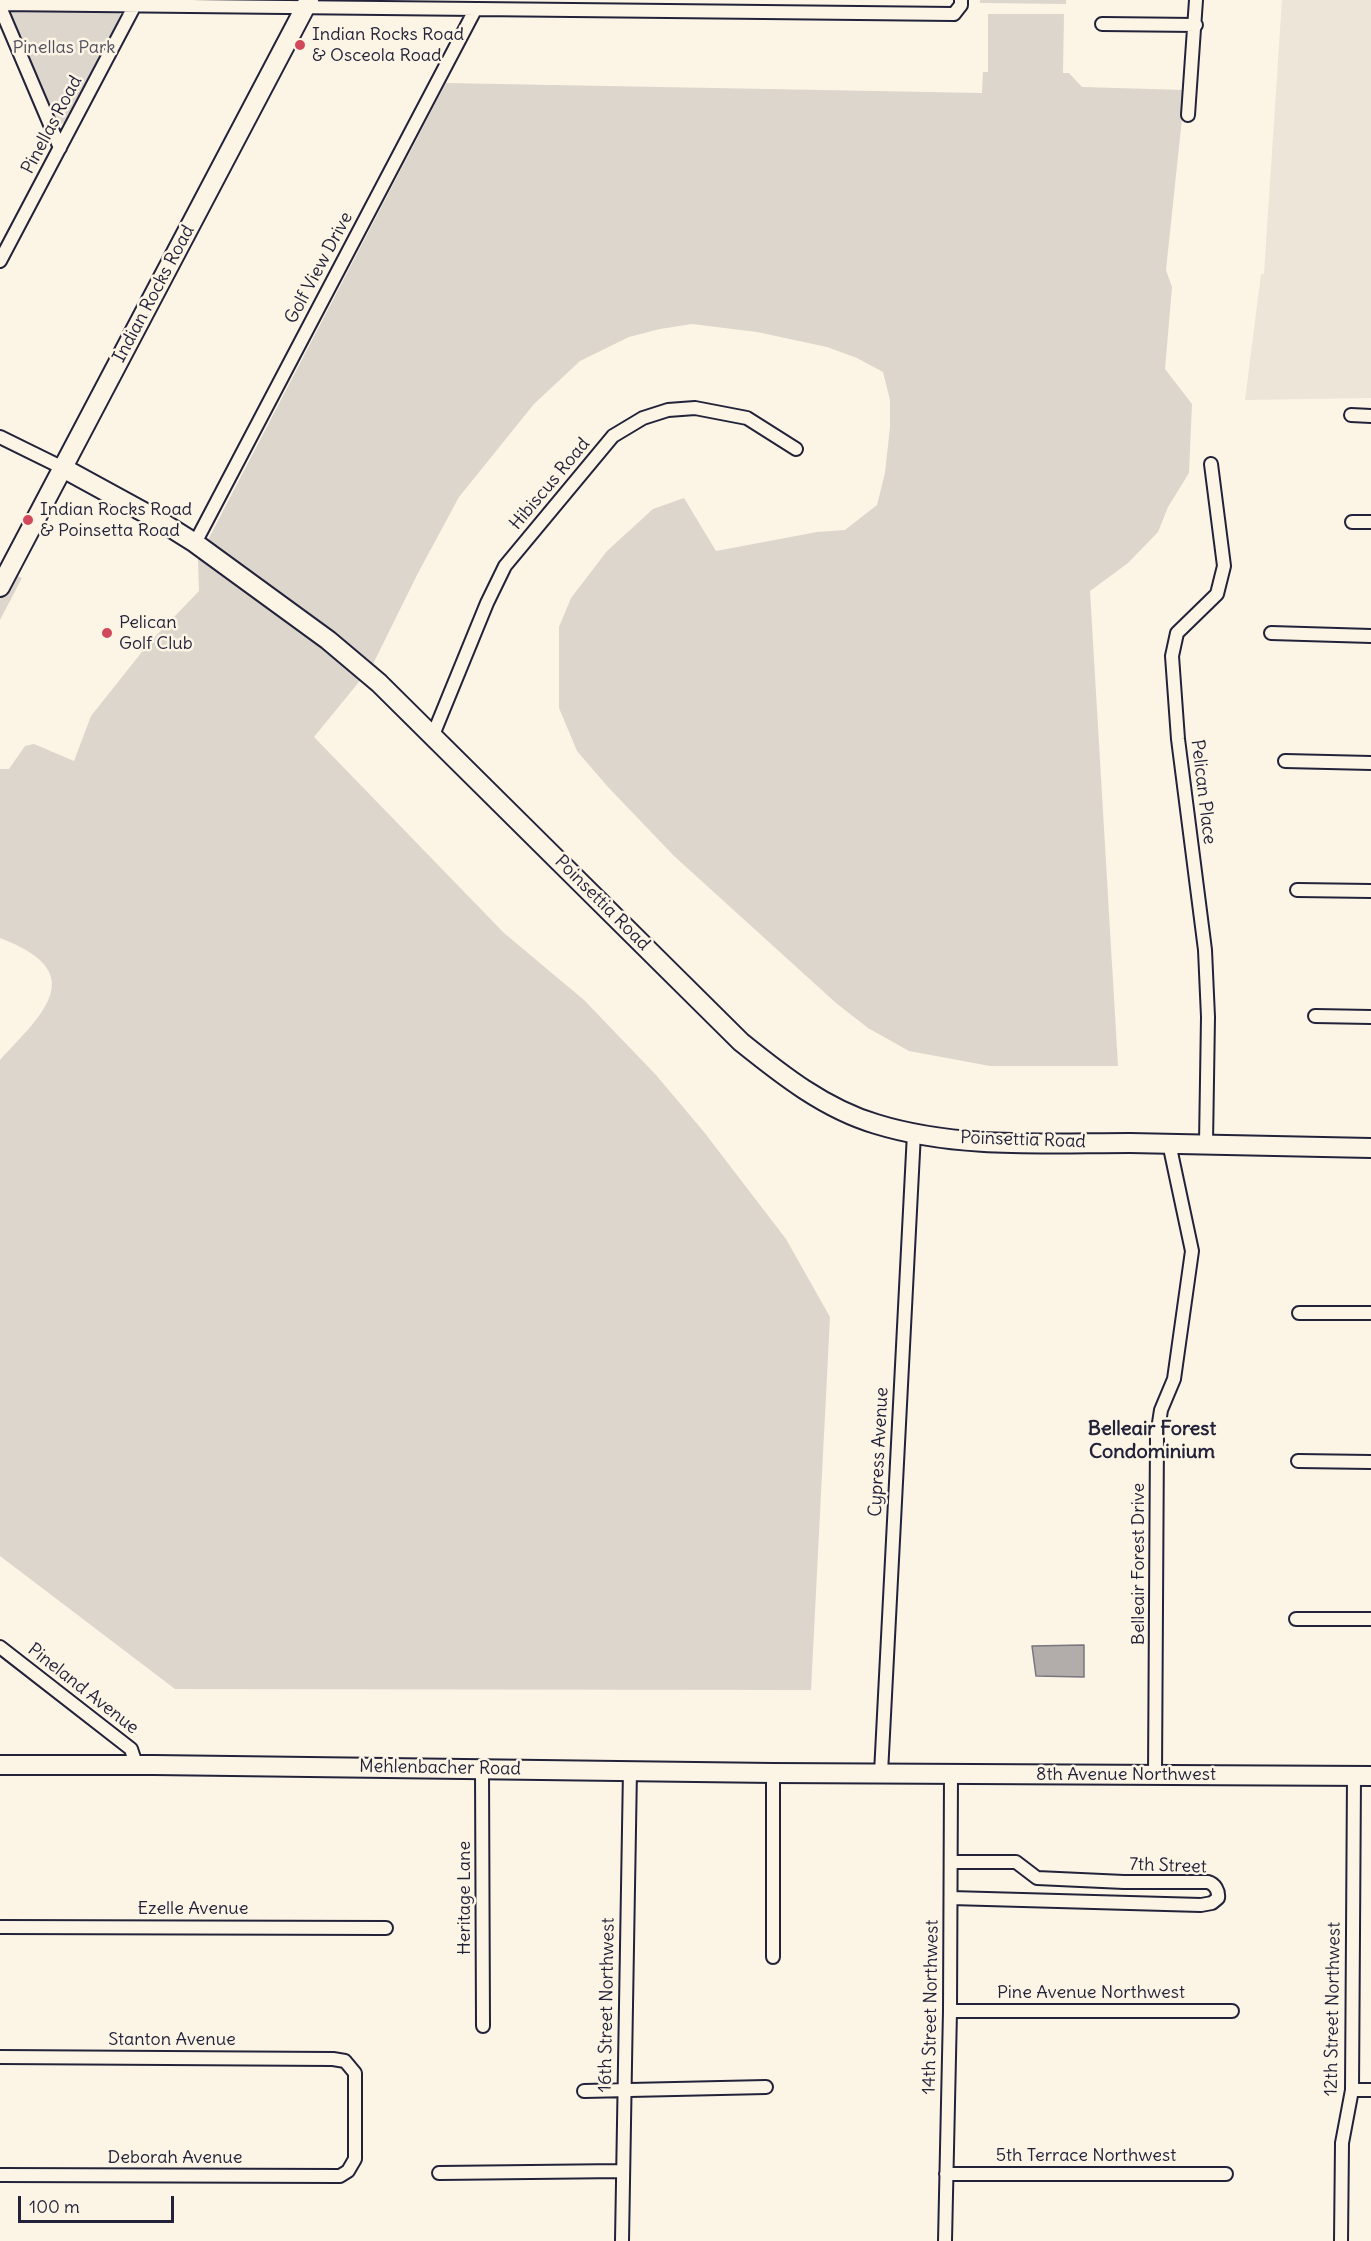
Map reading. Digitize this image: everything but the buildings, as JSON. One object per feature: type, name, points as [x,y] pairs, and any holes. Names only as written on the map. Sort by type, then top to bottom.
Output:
[{"type":"street","points":[[1188,115],[1196,0]]},
{"type":"street","points":[[60,148],[0,3],[307,4],[475,10],[954,14],[961,2]]},
{"type":"street","name":"Indian Rocks Road","points":[[0,587],[307,4]]},
{"type":"street","name":"Pinellas Road","points":[[0,261],[135,5]]},
{"type":"street","name":"Golf View Drive","points":[[195,543],[475,10]]},
{"type":"street","points":[[1102,24],[1196,25]]},
{"type":"street","name":"Hibiscus Road","points":[[433,735],[487,603],[505,566],[614,436],[643,418],[668,410],[695,408],[747,418],[796,449]]},
{"type":"street","points":[[1351,416],[1371,416]]},
{"type":"street","name":"Poinsettia Road","points":[[0,437],[63,468],[160,521],[195,543],[328,640],[379,683],[433,735],[741,1042],[783,1075],[813,1095],[845,1112],[876,1124],[914,1133],[1004,1142],[1206,1143],[1371,1148]]},
{"type":"street","name":"Pelican Place","points":[[1206,1143],[1208,1017],[1205,950],[1178,739],[1172,656],[1177,633],[1217,594],[1224,566],[1211,464]]},
{"type":"street","points":[[1352,522],[1371,522]]},
{"type":"street","points":[[1271,633],[1371,636]]},
{"type":"street","points":[[1285,761],[1371,763]]},
{"type":"street","points":[[1297,890],[1371,891]]},
{"type":"street","points":[[1315,1016],[1371,1017]]},
{"type":"street","name":"Cypress Avenue","points":[[881,1773],[914,1133]]},
{"type":"street","name":"Belleair Forest Drive","points":[[1155,1775],[1157,1436],[1161,1410],[1174,1379],[1192,1251],[1169,1143]]},
{"type":"street","points":[[1299,1313],[1371,1313]]},
{"type":"street","points":[[1298,1461],[1371,1462]]},
{"type":"street","points":[[1296,1619],[1371,1619]]},
{"type":"street","name":"Pineland Avenue","points":[[0,1647],[131,1749],[136,1764]]},
{"type":"street","name":"Mehlenbacher Road","points":[[0,1765],[136,1764],[881,1773]]},
{"type":"street","name":"Heritage Lane","points":[[482,1769],[483,2026]]},
{"type":"street","name":"16th Street Northwest","points":[[622,2241],[630,1770]]},
{"type":"street","points":[[773,1773],[773,1957]]},
{"type":"street","name":"8th Avenue Northwest","points":[[881,1773],[1362,1776]]},
{"type":"street","name":"14th Street Northwest","points":[[945,2241],[950,2011],[951,1774]]},
{"type":"street","name":"12th Street Northwest","points":[[1341,2241],[1342,2143],[1352,2090],[1362,1776]]},
{"type":"street","name":"7th Street","points":[[951,1862],[1016,1862],[1037,1878],[1124,1882],[1208,1882],[1213,1884],[1218,1898],[1212,1903],[1201,1905],[951,1898]]},
{"type":"street","name":"Ezelle Avenue","points":[[0,1926],[386,1928]]},
{"type":"street","name":"Pine Avenue Northwest","points":[[950,2011],[1232,2012]]},
{"type":"street","name":"Stanton Avenue","points":[[0,2057],[333,2059],[345,2061],[355,2073],[356,2159],[348,2171]]},
{"type":"street","points":[[585,2091],[766,2087]]},
{"type":"street","points":[[1352,2090],[1371,2090]]},
{"type":"street","name":"Deborah Avenue","points":[[0,2175],[340,2176],[348,2171]]},
{"type":"street","points":[[439,2173],[622,2171]]},
{"type":"street","name":"5th Terrace Northwest","points":[[946,2174],[1227,2174]]},
{"type":"shaded area","points":[[1282,0],[1371,0],[1371,398],[1245,400],[1261,274],[1264,274]]},
{"type":"shaded area","points":[[1084,1645],[1084,1677],[1036,1676],[1032,1646]]},
{"type":"green space","points":[[980,0],[1066,0],[1066,4],[980,3]]},
{"type":"green space","name":"Pinellas Park","points":[[15,9],[116,9],[120,13],[121,19],[70,119],[65,123],[60,124],[55,121],[11,17],[10,13]]},
{"type":"green space","points":[[988,14],[1064,14],[1063,73],[1069,73],[1082,87],[1185,90],[1166,270],[1172,287],[1165,369],[1192,404],[1189,473],[1168,507],[1158,532],[1128,563],[1090,591],[1118,1066],[990,1066],[909,1051],[868,1028],[836,1003],[674,856],[577,751],[559,708],[559,627],[571,598],[607,551],[653,509],[684,498],[716,551],[817,532],[845,530],[877,505],[885,473],[890,427],[890,400],[883,372],[857,358],[827,347],[757,332],[692,324],[660,329],[629,337],[580,361],[534,404],[459,497],[372,666],[314,737],[504,933],[584,1000],[656,1075],[704,1132],[786,1239],[830,1317],[811,1690],[175,1689],[0,1556],[0,1060],[44,1009],[51,994],[51,979],[44,965],[28,951],[0,938],[0,769],[9,769],[25,746],[34,744],[74,761],[91,716],[149,643],[199,591],[198,559],[446,83],[982,93],[983,72],[988,72]]},
{"type":"green space","points":[[13,574],[22,578],[0,620],[0,599]]},
{"type":"place","name":"Indian Rocks Road & Osceola Road","points":[[300,45]]},
{"type":"place","name":"Indian Rocks Road & Poinsetta Road","points":[[28,520]]},
{"type":"place","name":"Pelican Golf Club","points":[[107,633]]},
{"type":"district","name":"Belleair Forest Condominium","points":[[1152,1440]]}]
